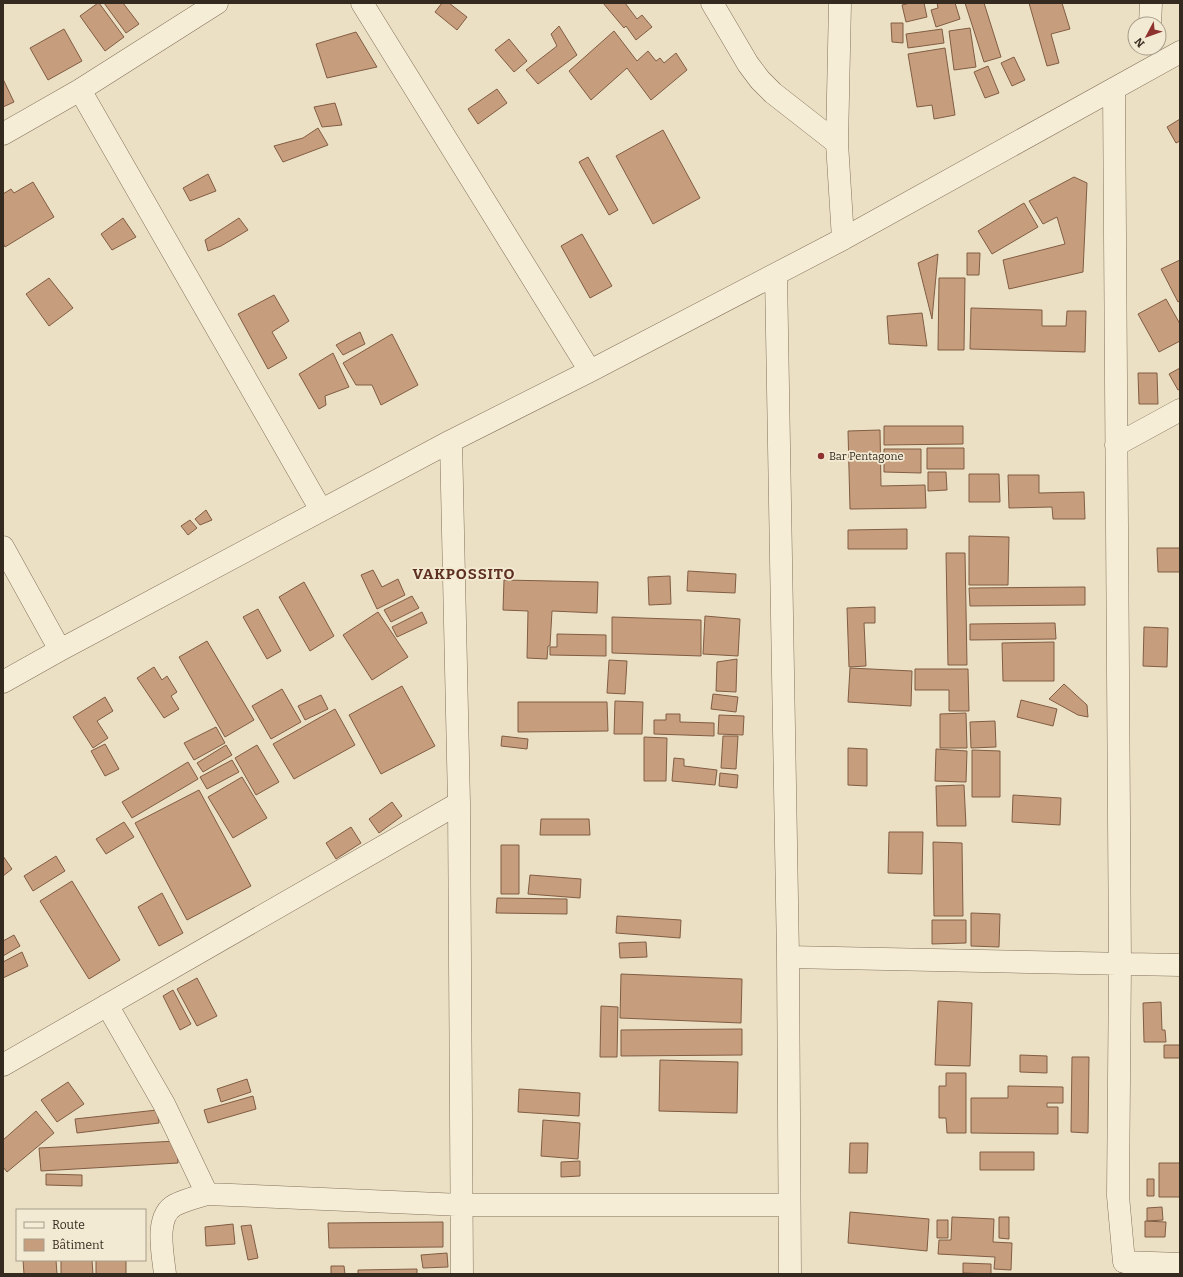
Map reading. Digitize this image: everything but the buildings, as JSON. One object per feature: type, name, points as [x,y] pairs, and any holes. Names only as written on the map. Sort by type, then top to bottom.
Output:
[{"type":"street","points":[[3,134],[80,90],[217,3]]},
{"type":"street","points":[[362,3],[590,371]]},
{"type":"street","points":[[712,3],[748,64],[760,80],[773,93],[837,143]]},
{"type":"street","points":[[840,3],[837,143],[843,239]]},
{"type":"street","points":[[1150,16],[1151,3]]},
{"type":"street","points":[[3,682],[321,510],[843,239],[1114,89],[1150,58],[1180,52]]},
{"type":"street","points":[[1114,89],[1120,964],[1118,1196],[1124,1262],[1180,1264]]},
{"type":"street","points":[[80,90],[321,510]]},
{"type":"street","points":[[776,274],[788,957],[790,1274]]},
{"type":"street","points":[[1116,445],[1180,410]]},
{"type":"street","points":[[452,441],[459,804],[462,1274]]},
{"type":"street","points":[[3,547],[60,650]]},
{"type":"street","points":[[3,1065],[459,804]]},
{"type":"street","points":[[788,957],[1180,965]]},
{"type":"street","points":[[107,1005],[164,1104],[207,1194]]},
{"type":"street","points":[[165,1274],[162,1222],[167,1212],[174,1205],[207,1194],[462,1205],[790,1205]]},
{"type":"place","name":"Bar Pentagone","points":[[821,456]]},
{"type":"district","name":"VAKPOSSITO","points":[[464,574]]}]
